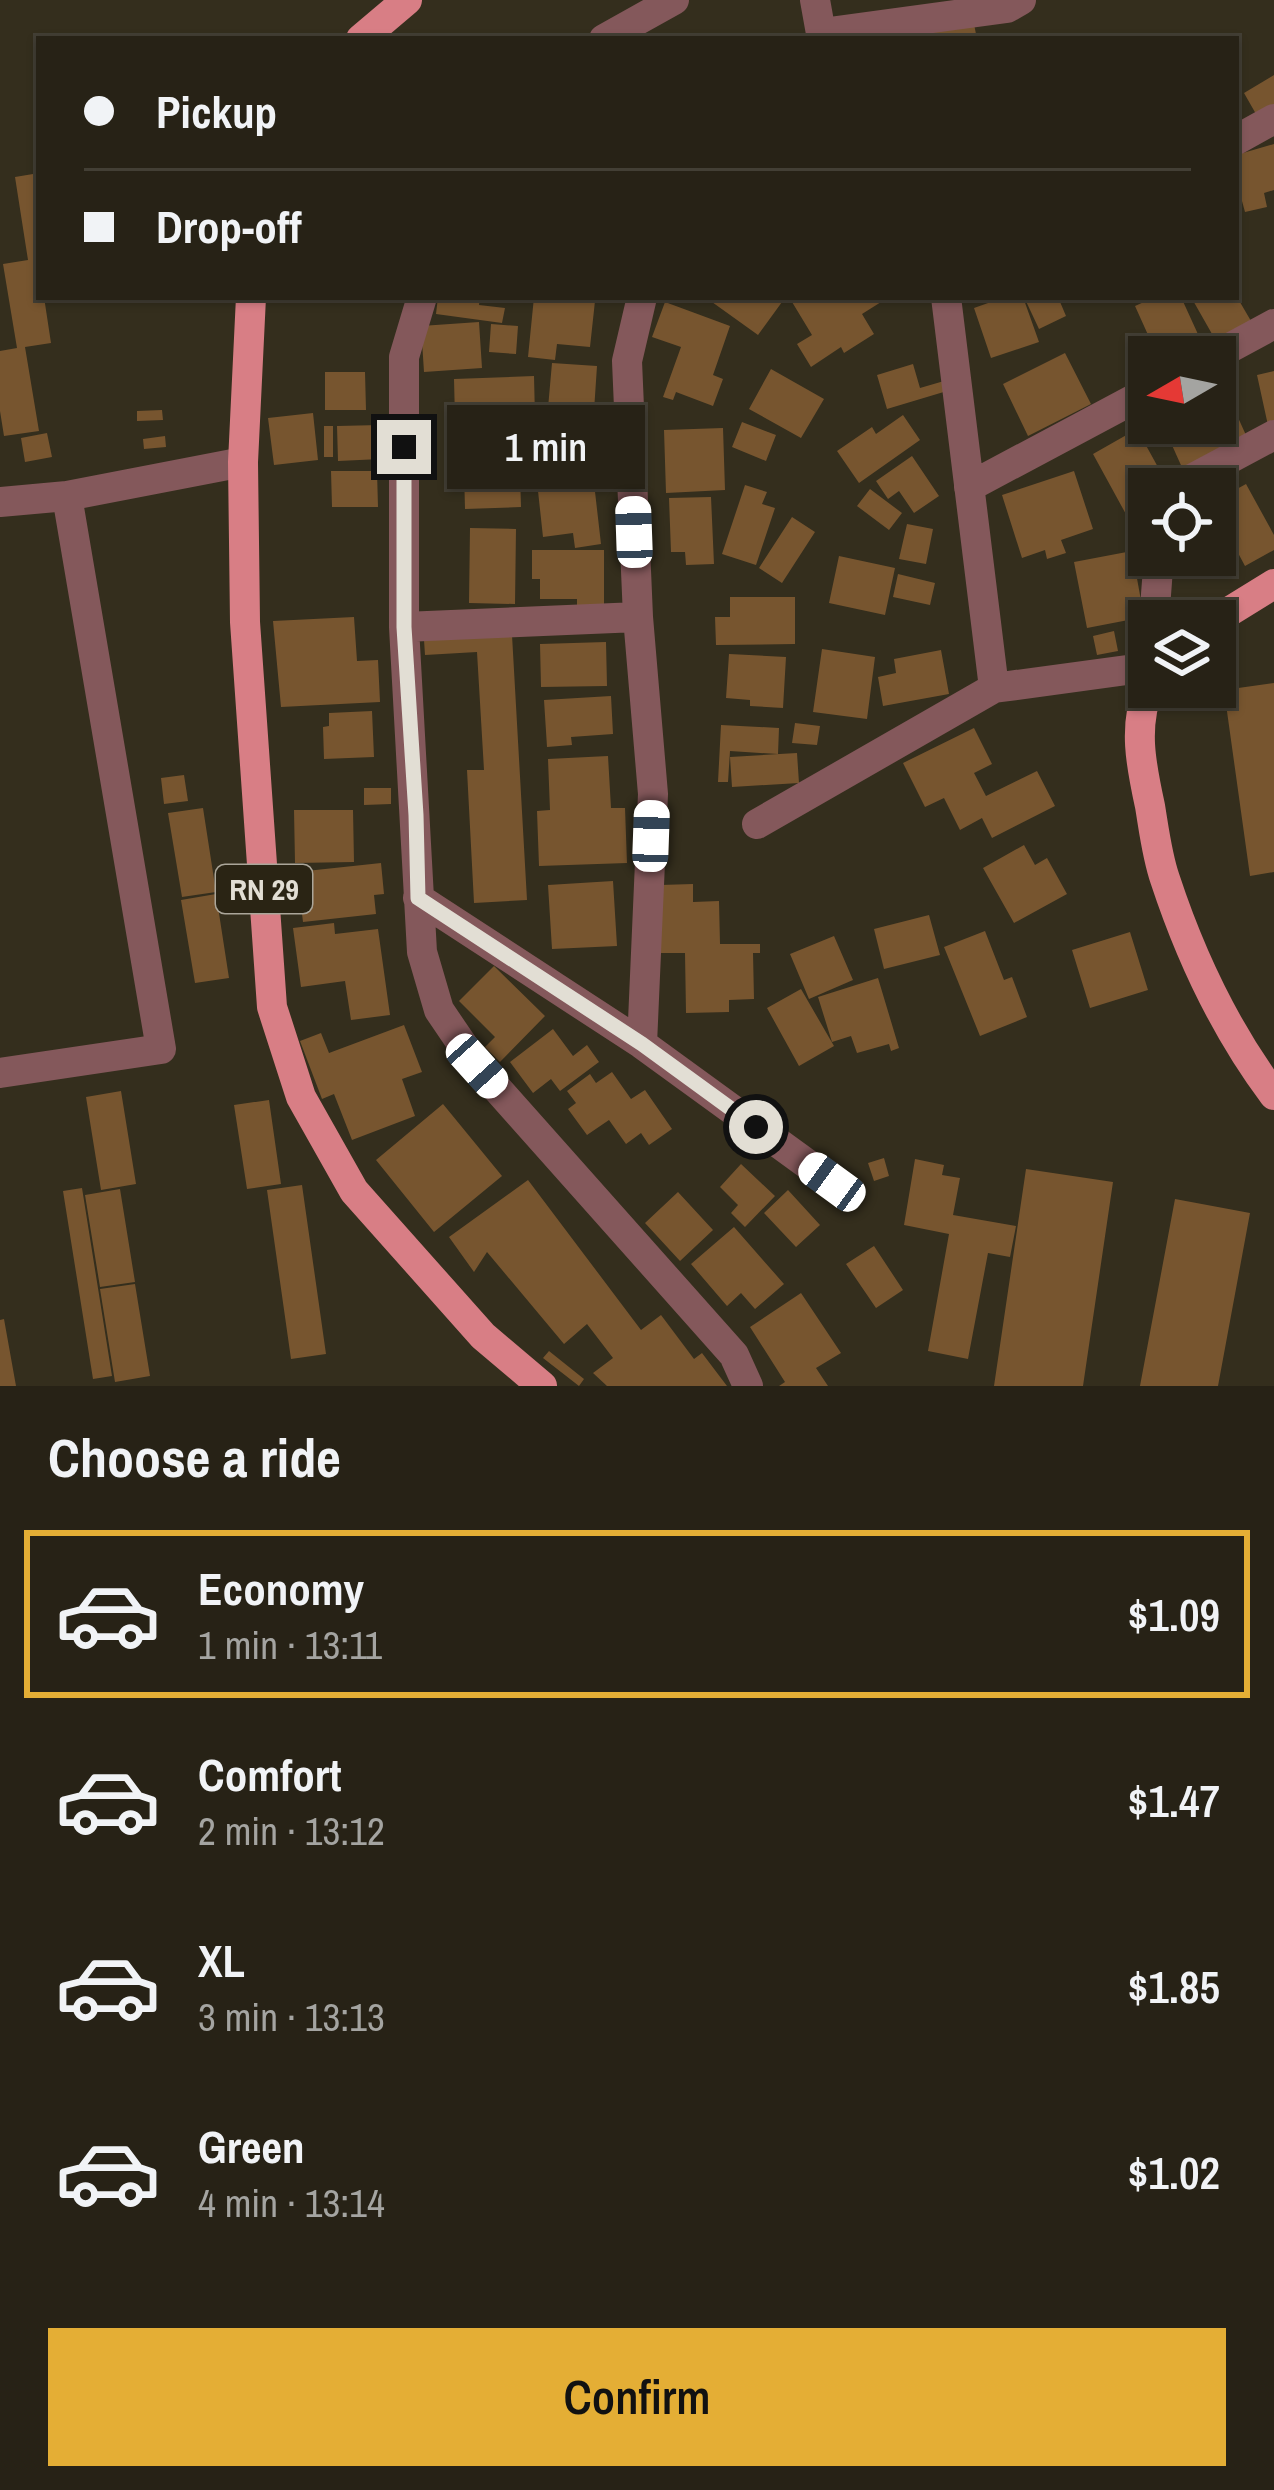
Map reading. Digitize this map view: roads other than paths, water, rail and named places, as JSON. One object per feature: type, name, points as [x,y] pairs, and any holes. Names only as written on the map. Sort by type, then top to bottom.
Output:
[{"type":"main road","points":[[365,36],[407,0]]},
{"type":"main road","name":"RN 29","points":[[251,300],[243,461],[245,622],[272,1007],[301,1097],[354,1191],[483,1336],[542,1386]]},
{"type":"main road","points":[[1236,607],[1274,584]]},
{"type":"main road","points":[[1141,708],[1141,764],[1163,876],[1206,984],[1274,1095]]},
{"type":"street","points":[[609,36],[674,0]]},
{"type":"street","points":[[815,0],[822,36],[1007,8],[1021,0]]},
{"type":"street","points":[[1239,138],[1274,119]]},
{"type":"street","points":[[421,300],[404,357],[404,627],[422,952],[439,1010],[477,1066],[734,1354],[748,1386]]},
{"type":"street","points":[[641,300],[628,361],[638,617],[653,794],[642,1044]]},
{"type":"street","points":[[951,300],[994,688]]},
{"type":"street","points":[[1236,345],[1274,324]]},
{"type":"street","points":[[969,487],[1128,402]]},
{"type":"street","points":[[1212,468],[1274,435]]},
{"type":"street","points":[[0,502],[68,496],[243,461]]},
{"type":"street","points":[[0,1073],[160,1049],[68,496]]},
{"type":"street","points":[[404,627],[638,617]]},
{"type":"street","points":[[758,824],[994,688],[1128,670]]},
{"type":"street","points":[[418,898],[642,1044],[832,1182]]}]
